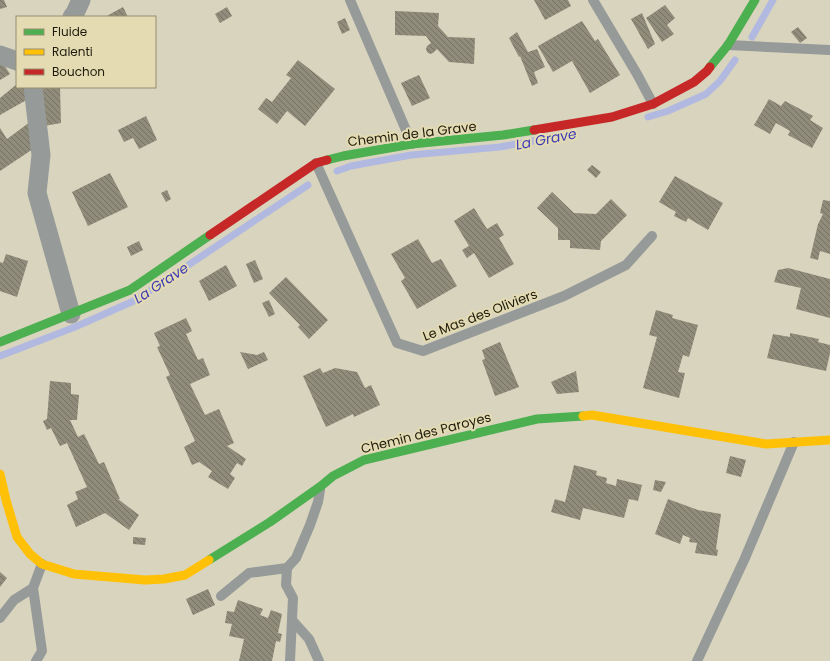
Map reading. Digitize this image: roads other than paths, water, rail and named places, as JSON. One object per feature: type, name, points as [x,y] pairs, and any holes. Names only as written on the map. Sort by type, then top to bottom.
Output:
[{"type":"street","points":[[73,16],[76,13],[81,0]]},
{"type":"street","name":"Chemin de la Grave","points":[[0,342],[130,290],[316,163],[343,156],[412,144],[511,134],[612,117],[652,104],[694,82],[707,71],[728,45],[755,0]]},
{"type":"street","points":[[0,55],[16,60]]},
{"type":"street","points":[[33,88],[41,155],[37,193],[72,314]]},
{"type":"street","name":"Chemin des Paroyes","points":[[0,474],[17,537],[30,554],[42,564],[74,574],[145,580],[164,579],[185,575],[270,522],[333,476],[364,460],[537,419],[592,415],[766,444],[830,440]]},
{"type":"lane","points":[[350,0],[412,144]]},
{"type":"lane","points":[[593,0],[633,68],[652,104]]},
{"type":"lane","points":[[728,45],[830,50]]},
{"type":"lane","name":"Le Mas des Oliviers","points":[[316,163],[397,343],[423,351],[564,296],[626,266],[652,236]]},
{"type":"lane","points":[[697,661],[745,558],[794,442]]},
{"type":"lane","points":[[290,661],[293,598],[286,585],[287,568],[296,558],[310,525],[318,502],[321,486]]},
{"type":"lane","points":[[36,661],[43,656],[33,588],[42,564]]},
{"type":"lane","points":[[221,596],[249,573],[287,568]]},
{"type":"lane","points":[[0,618],[14,600],[33,588]]},
{"type":"lane","points":[[292,620],[309,639],[319,661]]},
{"type":"waterway","name":"La Grave","points":[[752,37],[773,0]]},
{"type":"waterway","name":"La Grave","points":[[648,117],[668,111],[706,94],[720,81],[735,60]]},
{"type":"waterway","name":"La Grave","points":[[337,171],[351,166],[411,155],[500,147],[544,139]]},
{"type":"waterway","name":"La Grave","points":[[0,356],[75,327],[136,300],[308,185]]}]
